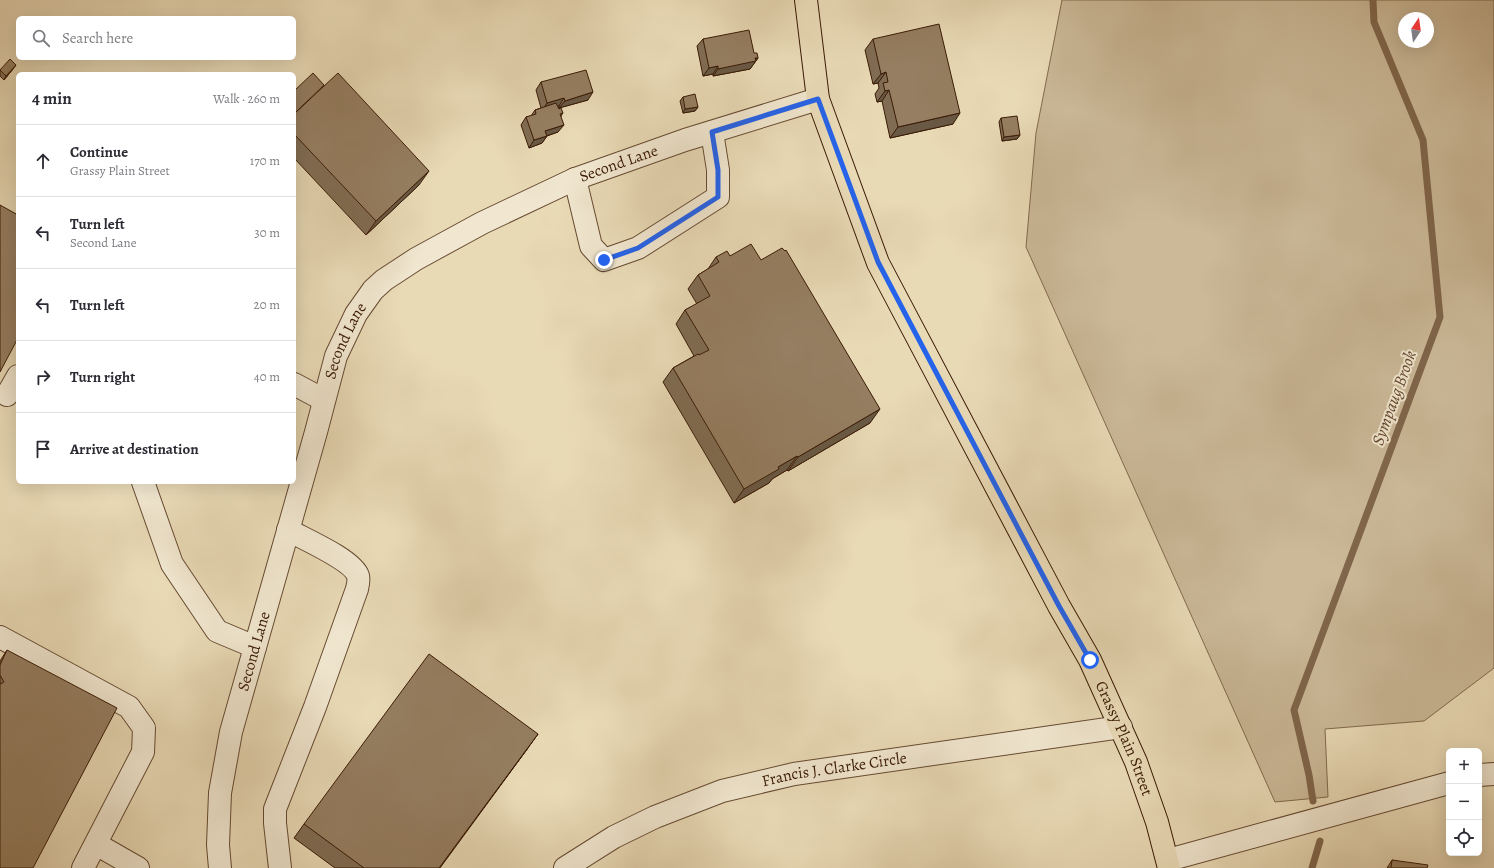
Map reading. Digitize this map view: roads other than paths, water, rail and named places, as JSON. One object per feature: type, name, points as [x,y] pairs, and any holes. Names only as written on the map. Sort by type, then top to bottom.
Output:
[{"type":"main road","name":"Grassy Plain Street","points":[[806,0],[818,99],[878,262],[1059,606],[1090,660],[1136,762],[1157,822],[1169,864]]},
{"type":"street","name":"Second Lane","points":[[220,868],[218,845],[220,793],[231,732],[336,356],[356,314],[373,290],[384,280],[416,259],[482,223],[575,179],[712,132],[818,99]]},
{"type":"street","points":[[575,179],[591,246],[604,260],[638,248],[718,197],[718,170],[712,132]]},
{"type":"street","points":[[7,395],[16,379]]},
{"type":"street","points":[[296,385],[324,400]]},
{"type":"street","points":[[143,484],[172,564],[217,631],[255,646]]},
{"type":"street","points":[[280,868],[275,809],[318,700],[357,588],[358,577],[354,568],[346,561],[288,530]]},
{"type":"street","points":[[0,637],[129,707],[144,728],[143,752],[83,868]]},
{"type":"street","name":"Francis J. Clarke Circle","points":[[565,868],[614,837],[655,818],[722,791],[794,774],[1121,727]]},
{"type":"street","points":[[1482,775],[1494,774]]},
{"type":"street","points":[[1169,864],[1446,784]]},
{"type":"street","points":[[96,844],[138,868]]},
{"type":"waterway","name":"Sympaug Brook","points":[[1313,801],[1309,775],[1294,710],[1440,317],[1423,140],[1374,22],[1373,0]]},
{"type":"waterway","name":"Sympaug Brook","points":[[1312,868],[1320,841]]}]
